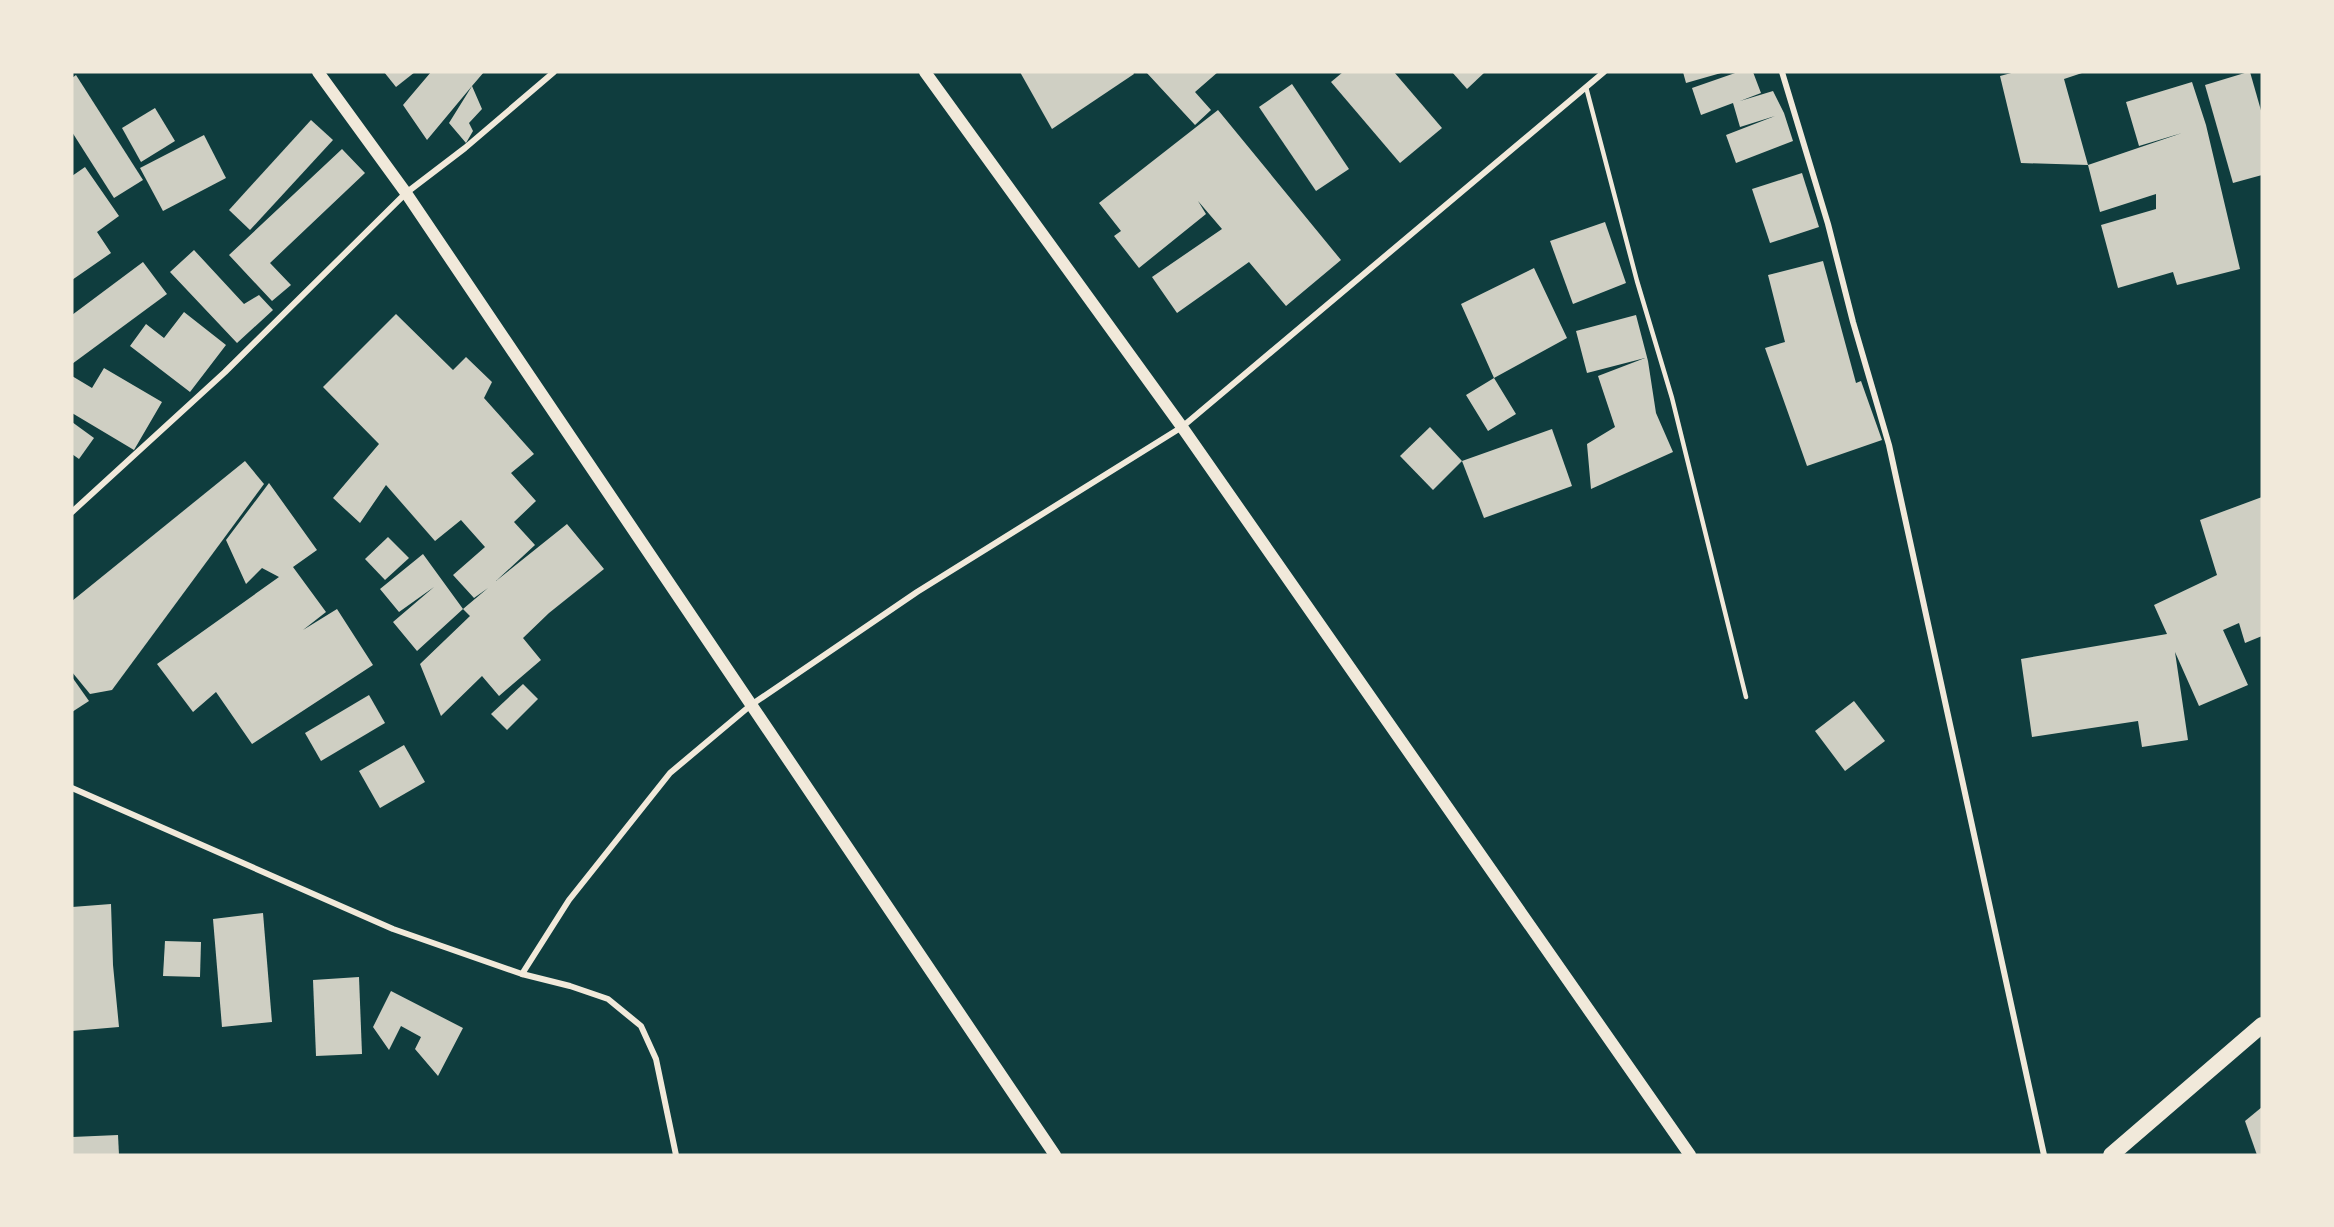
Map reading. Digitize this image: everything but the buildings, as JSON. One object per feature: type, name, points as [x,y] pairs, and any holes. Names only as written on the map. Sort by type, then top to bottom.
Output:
[{"type":"highway","points":[[2111,1155],[2262,1024]]},
{"type":"main road","points":[[318,72],[406,193],[1055,1155]]},
{"type":"main road","points":[[925,72],[1182,427],[1690,1155]]},
{"type":"street","points":[[72,512],[225,372],[406,193],[465,148],[554,72]]},
{"type":"street","points":[[522,974],[569,900],[670,772],[751,705],[917,592],[1182,427],[1604,72]]},
{"type":"street","points":[[1782,72],[1828,224],[1853,322],[1889,445],[2044,1155]]},
{"type":"street","points":[[72,788],[393,928],[522,974],[570,986],[608,999],[641,1026],[656,1059],[676,1155]]},
{"type":"lane","points":[[1586,87],[1637,281],[1672,398],[1746,697]]}]
